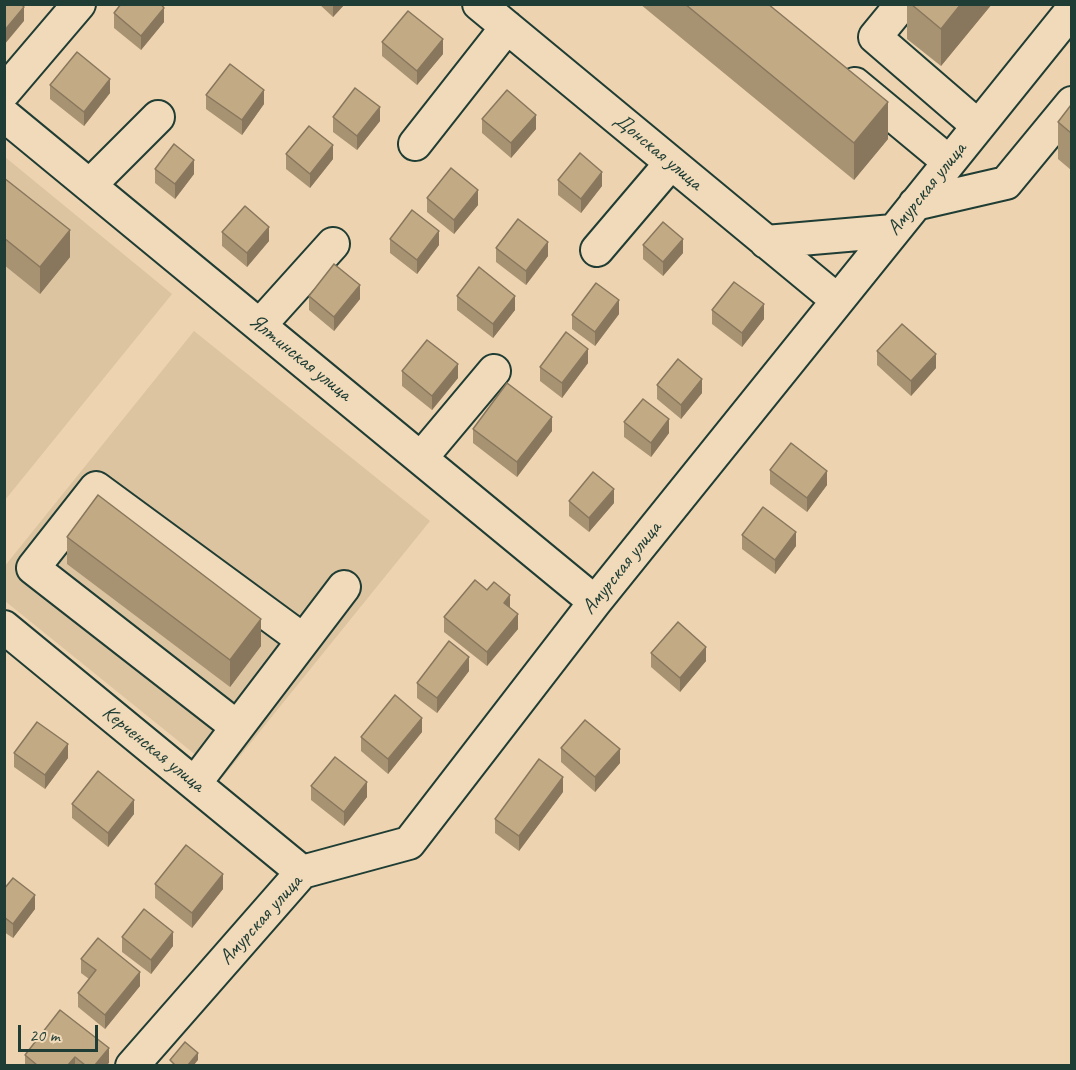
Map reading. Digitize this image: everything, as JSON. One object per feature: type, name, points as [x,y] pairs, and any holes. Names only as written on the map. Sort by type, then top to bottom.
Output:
[{"type":"street","points":[[4,92],[79,4]]},
{"type":"street","name":"Донская улица","points":[[479,4],[837,300]]},
{"type":"street","points":[[902,4],[875,37],[978,126]]},
{"type":"street","name":"Амурская улица","points":[[132,1065],[302,872],[409,843],[595,602],[1071,10]]},
{"type":"street","points":[[415,144],[507,27]]},
{"type":"street","points":[[831,64],[949,162]]},
{"type":"street","points":[[915,204],[1006,183],[1071,104]]},
{"type":"street","name":"Ялтинская улица","points":[[4,114],[595,602]]},
{"type":"street","points":[[90,185],[158,117]]},
{"type":"street","points":[[597,250],[671,163]]},
{"type":"street","points":[[766,242],[893,231]]},
{"type":"street","points":[[260,326],[333,244]]},
{"type":"street","points":[[421,458],[494,371]]},
{"type":"street","points":[[237,727],[33,568],[96,488],[303,640]]},
{"type":"street","points":[[195,783],[344,587]]},
{"type":"street","name":"Керченская улица","points":[[4,627],[302,872]]},
{"type":"shaded area","points":[[5,157],[172,294],[5,500]]},
{"type":"shaded area","points":[[194,331],[430,521],[223,777],[5,601],[4,567]]},
{"type":"building","points":[[4,4],[21,4],[24,7],[4,31]]},
{"type":"building","points":[[121,4],[161,4],[164,8],[141,36],[114,13]]},
{"type":"building","points":[[685,4],[768,4],[888,102],[854,143]]},
{"type":"building","points":[[911,4],[961,4],[941,29]]},
{"type":"building","points":[[408,11],[443,39],[417,71],[382,42]]},
{"type":"building","points":[[77,52],[110,79],[84,112],[50,85]]},
{"type":"building","points":[[230,64],[264,90],[242,120],[206,95]]},
{"type":"building","points":[[355,88],[380,107],[357,136],[333,117]]},
{"type":"building","points":[[507,90],[536,115],[511,143],[482,119]]},
{"type":"building","points":[[1071,105],[1071,133],[1058,122]]},
{"type":"building","points":[[309,126],[333,145],[310,174],[286,154]]},
{"type":"building","points":[[174,144],[194,160],[175,184],[155,169]]},
{"type":"building","points":[[580,153],[602,172],[581,199],[558,180]]},
{"type":"building","points":[[451,168],[478,190],[454,220],[427,198]]},
{"type":"building","points":[[4,178],[70,230],[40,267],[4,238]]},
{"type":"building","points":[[245,206],[269,227],[247,253],[222,232]]},
{"type":"building","points":[[412,210],[439,231],[417,260],[390,239]]},
{"type":"building","points":[[518,219],[548,242],[526,271],[496,248]]},
{"type":"building","points":[[663,222],[683,239],[663,262],[643,245]]},
{"type":"building","points":[[334,264],[360,285],[334,317],[309,296]]},
{"type":"building","points":[[479,267],[515,296],[493,324],[457,296]]},
{"type":"building","points":[[734,282],[764,304],[742,333],[712,310]]},
{"type":"building","points":[[596,283],[619,300],[595,332],[572,315]]},
{"type":"building","points":[[902,324],[936,354],[911,381],[877,351]]},
{"type":"building","points":[[566,332],[588,349],[562,383],[540,367]]},
{"type":"building","points":[[427,340],[458,364],[432,396],[402,371]]},
{"type":"building","points":[[678,359],[702,379],[681,405],[657,385]]},
{"type":"building","points":[[507,383],[552,417],[517,462],[473,429]]},
{"type":"building","points":[[643,399],[669,419],[651,443],[624,422]]},
{"type":"building","points":[[791,443],[827,471],[807,498],[770,470]]},
{"type":"building","points":[[593,472],[614,489],[589,518],[569,501]]},
{"type":"building","points":[[98,495],[261,619],[230,660],[67,537]]},
{"type":"building","points":[[763,507],[796,532],[775,560],[742,535]]},
{"type":"building","points":[[475,580],[487,590],[494,582],[510,595],[504,603],[518,614],[487,652],[444,617]]},
{"type":"building","points":[[678,622],[706,647],[680,678],[651,653]]},
{"type":"building","points":[[449,641],[469,657],[437,698],[417,683]]},
{"type":"building","points":[[395,695],[422,718],[388,759],[361,737]]},
{"type":"building","points":[[585,720],[620,749],[595,777],[561,748]]},
{"type":"building","points":[[37,722],[68,744],[45,775],[14,753]]},
{"type":"building","points":[[335,757],[367,782],[344,812],[311,786]]},
{"type":"building","points":[[539,759],[563,777],[519,836],[495,819]]},
{"type":"building","points":[[98,771],[134,800],[108,833],[72,804]]},
{"type":"building","points":[[186,845],[223,874],[192,913],[155,884]]},
{"type":"building","points":[[13,878],[35,895],[13,924],[4,917],[4,889]]},
{"type":"building","points":[[144,909],[173,932],[151,960],[122,937]]},
{"type":"building","points":[[98,938],[140,972],[105,1015],[78,993],[96,970],[81,959]]},
{"type":"building","points":[[60,1010],[109,1048],[95,1065],[85,1065],[75,1057],[68,1065],[37,1065],[25,1055]]},
{"type":"building","points":[[185,1042],[198,1053],[188,1065],[175,1065],[170,1060]]}]
